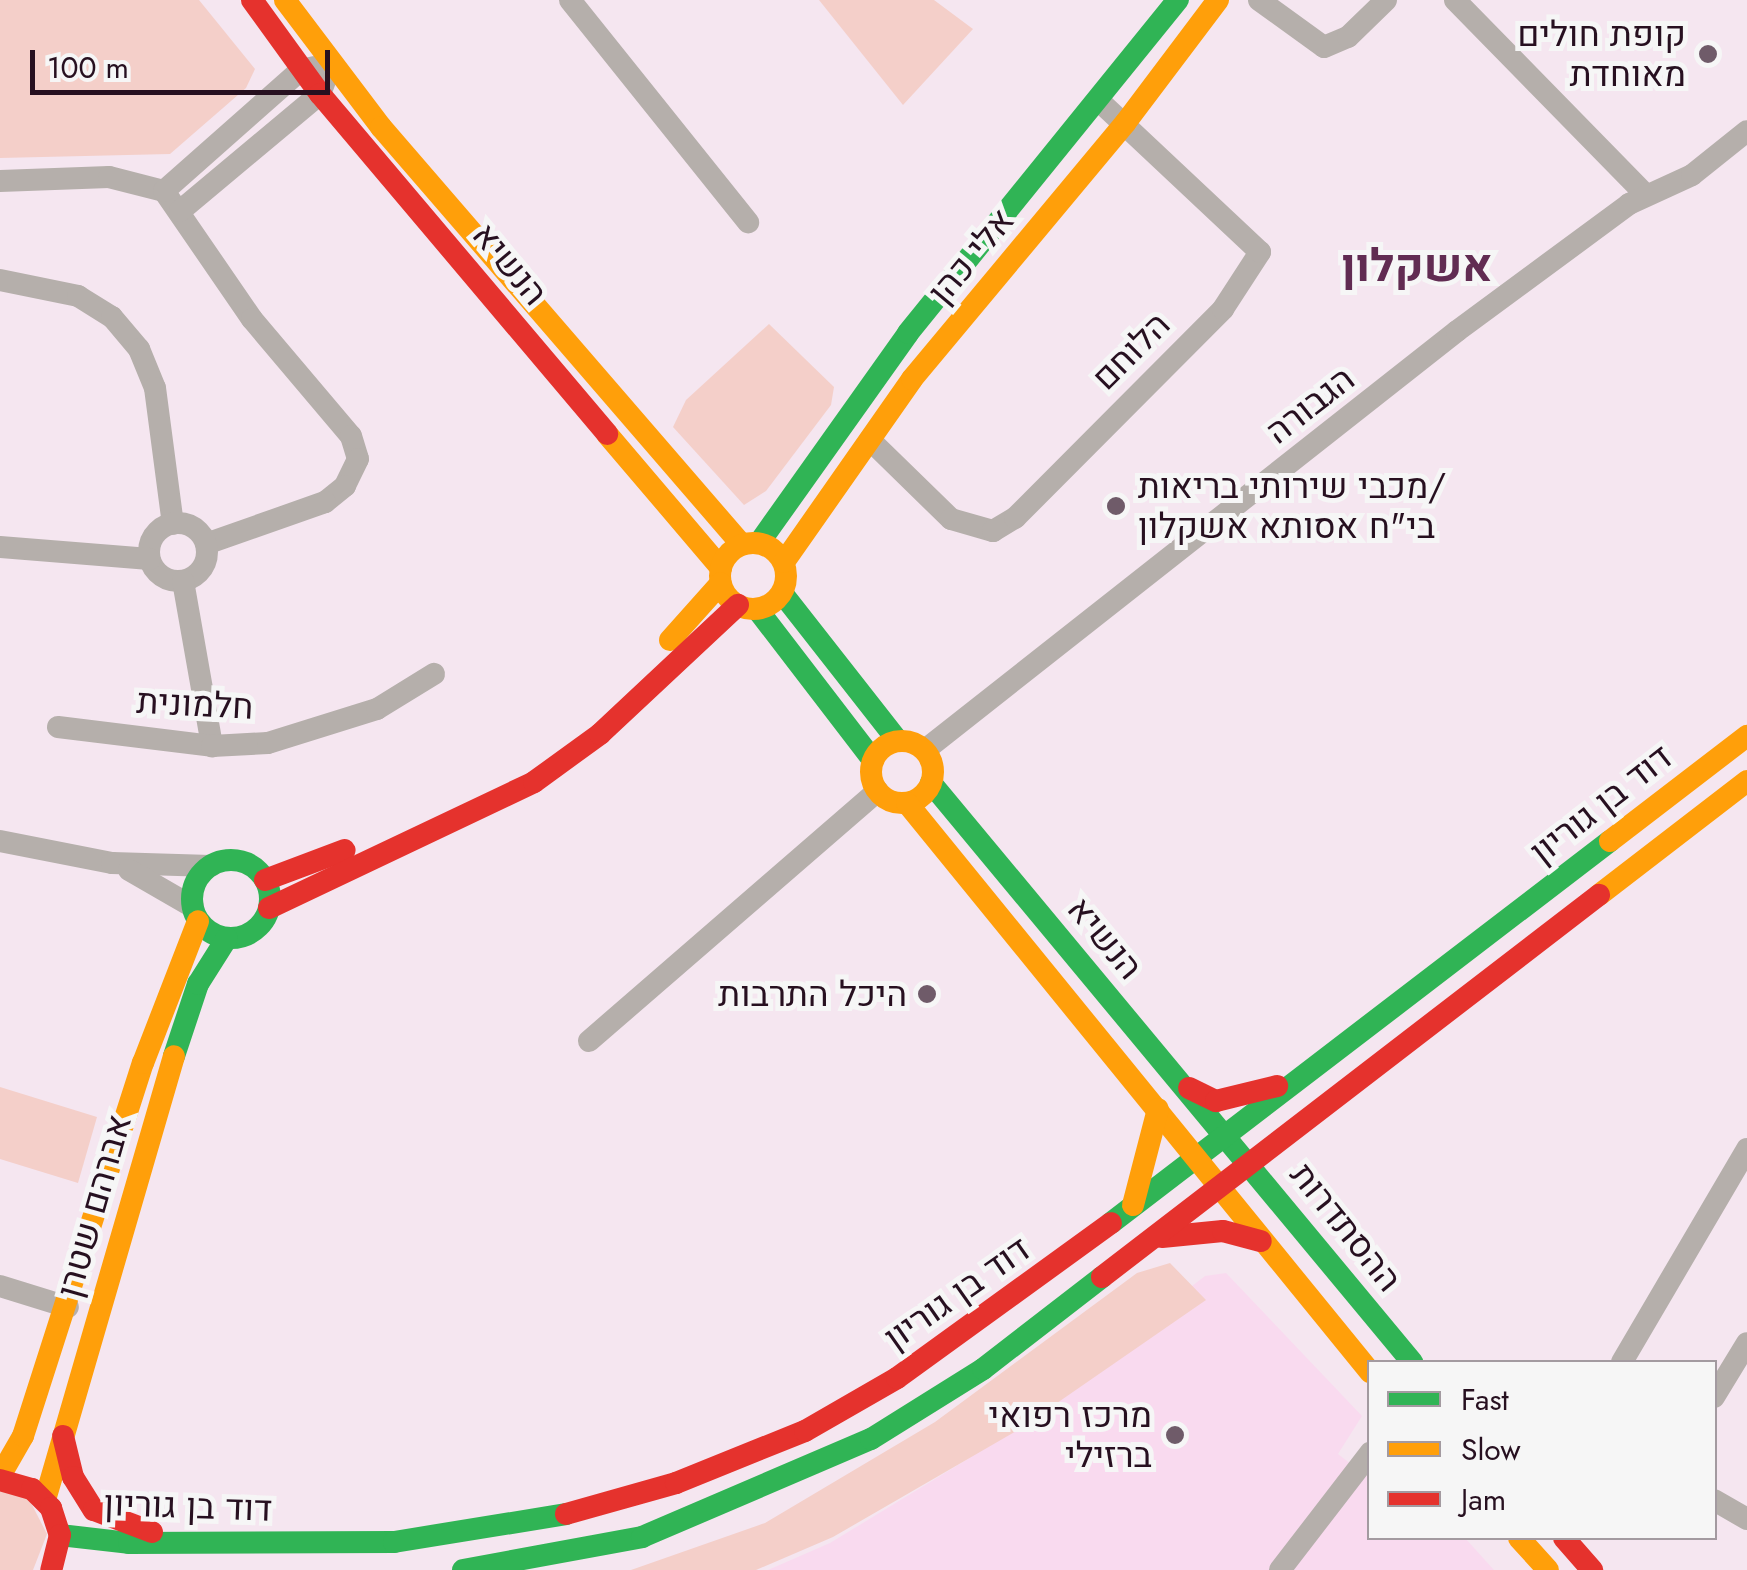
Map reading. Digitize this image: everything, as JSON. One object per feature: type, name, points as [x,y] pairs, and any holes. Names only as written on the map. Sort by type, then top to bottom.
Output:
[{"type":"street","name":"הנשיא","points":[[252,0],[320,94],[748,607]]},
{"type":"street","name":"הנשיא","points":[[285,0],[330,65],[750,544],[784,562]]},
{"type":"street","points":[[570,0],[748,222]]},
{"type":"street","name":"אלי כהן","points":[[721,576],[750,544],[908,333],[1178,0]]},
{"type":"street","name":"אלי כהן","points":[[784,562],[912,379],[1126,122],[1218,0]]},
{"type":"street","points":[[1259,0],[1309,41],[1324,47],[1348,37],[1386,0]]},
{"type":"street","points":[[1456,0],[1644,194]]},
{"type":"street","points":[[164,191],[301,70],[330,65],[320,94],[180,211]]},
{"type":"street","name":"הלוחם","points":[[870,440],[951,519],[993,531],[1015,518],[1222,309],[1260,252],[1099,100]]},
{"type":"street","name":"הגבורה","points":[[925,750],[1457,331],[1644,194],[1692,175],[1747,131]]},
{"type":"street","points":[[0,182],[110,177],[164,191],[252,319],[352,436],[358,459],[345,486],[324,502],[206,544]]},
{"type":"street","points":[[0,280],[78,296],[112,317],[139,348],[155,388],[173,524]]},
{"type":"street","points":[[173,524],[197,530],[206,544],[205,563],[183,581]]},
{"type":"street","points":[[173,524],[152,540],[150,559],[159,574],[183,581]]},
{"type":"street","points":[[0,547],[150,559]]},
{"type":"street","points":[[784,562],[782,592],[898,741],[925,750],[932,783],[907,802],[878,791]]},
{"type":"street","points":[[265,880],[428,816],[540,756],[612,701],[721,576]]},
{"type":"street","points":[[183,581],[212,746]]},
{"type":"street","points":[[112,863],[227,938],[258,928],[269,908],[494,804],[559,765],[748,607],[782,592]]},
{"type":"street","points":[[748,607],[873,760],[878,791]]},
{"type":"street","name":"חלמונית","points":[[58,728],[212,746],[268,743],[332,728],[434,674]]},
{"type":"street","name":"דוד בן גוריון","points":[[60,1535],[189,1543],[394,1542],[556,1517],[676,1483],[805,1430],[897,1378],[1133,1205],[1747,736]]},
{"type":"street","points":[[873,760],[898,741]]},
{"type":"street","name":"דוד בן גוריון","points":[[463,1570],[642,1538],[871,1439],[983,1369],[1747,781]]},
{"type":"street","name":"הנשיא","points":[[932,783],[1226,1136]]},
{"type":"street","points":[[589,1041],[878,791]]},
{"type":"street","name":"הנשיא","points":[[907,802],[1197,1157]]},
{"type":"street","points":[[0,841],[112,863],[210,866],[235,860],[265,880],[269,908]]},
{"type":"street","points":[[195,914],[195,884],[210,866]]},
{"type":"street","name":"אברהם שטרן","points":[[0,1478],[22,1436],[68,1307],[143,1063],[195,914]]},
{"type":"street","name":"אברהם שטרן","points":[[45,1500],[182,1029],[198,984],[227,938]]},
{"type":"street","points":[[1172,1073],[1216,1101],[1301,1078]]},
{"type":"street","points":[[1133,1205],[1158,1110]]},
{"type":"street","points":[[1282,1206],[1280,1162],[1292,1132]]},
{"type":"street","name":"ההסתדרות","points":[[1226,1136],[1410,1360]]},
{"type":"street","points":[[1623,1360],[1747,1150]]},
{"type":"street","points":[[1197,1157],[1367,1368]]},
{"type":"street","points":[[1154,1239],[1223,1230],[1261,1241]]},
{"type":"street","points":[[0,1286],[68,1307]]},
{"type":"street","points":[[1717,1392],[1747,1343]]},
{"type":"street","points":[[0,1450],[22,1436]]},
{"type":"street","points":[[63,1436],[74,1477],[94,1510],[189,1543]]},
{"type":"street","points":[[1280,1570],[1367,1457]]},
{"type":"street","points":[[0,1478],[24,1485],[45,1500],[60,1535],[51,1570]]},
{"type":"street","points":[[1717,1502],[1747,1519]]},
{"type":"street","points":[[1521,1540],[1548,1570]]},
{"type":"street","points":[[1566,1540],[1592,1570]]},
{"type":"shaded area","points":[[0,0],[199,0],[255,69],[246,88],[170,154],[0,158]]},
{"type":"shaded area","points":[[819,0],[934,0],[973,29],[903,105]]},
{"type":"shaded area","points":[[769,324],[834,387],[831,405],[766,491],[744,505],[673,427],[686,400]]},
{"type":"shaded area","points":[[0,1087],[97,1117],[78,1183],[0,1159]]},
{"type":"shaded area","points":[[1170,1263],[1206,1300],[1018,1430],[833,1537],[756,1570],[631,1570],[765,1523],[935,1422],[1137,1273]]},
{"type":"shaded area","name":"מרכז רפואי ברזילי","points":[[1226,1273],[1362,1416],[1338,1454],[1367,1476],[1367,1540],[1467,1540],[1494,1570],[768,1570],[830,1543],[968,1459],[1205,1276]]},
{"type":"shaded area","points":[[0,1488],[29,1499],[47,1534],[33,1570],[0,1570]]},
{"type":"traffic: fast","points":[[759,543],[908,333],[1178,0]]},
{"type":"traffic: fast","points":[[782,593],[898,741]]},
{"type":"traffic: fast","points":[[757,609],[873,760]]},
{"type":"traffic: fast","points":[[931,783],[1410,1360]]},
{"type":"traffic: fast","points":[[1111,1223],[1610,841]]},
{"type":"traffic: fast","points":[[231,860],[246,863],[258,872],[267,884],[270,899],[267,914],[258,926],[246,935],[231,938],[216,935],[204,926],[195,914],[192,899],[195,884],[204,872],[216,863],[231,860]]},
{"type":"traffic: fast","points":[[174,1056],[198,984],[227,938]]},
{"type":"traffic: fast","points":[[463,1570],[642,1537],[871,1439],[983,1369],[1102,1277]]},
{"type":"traffic: fast","points":[[60,1535],[129,1543],[394,1542],[566,1514]]},
{"type":"traffic: slow","points":[[285,0],[381,127],[742,545]]},
{"type":"traffic: slow","points":[[784,562],[912,379],[1126,122],[1218,0]]},
{"type":"traffic: slow","points":[[607,434],[721,568]]},
{"type":"traffic: slow","points":[[753,543],[766,545],[776,553],[784,563],[786,576],[784,589],[776,599],[766,607],[753,609],[740,607],[730,599],[722,589],[720,576],[722,563],[730,553],[740,545],[753,543]]},
{"type":"traffic: slow","points":[[670,640],[721,583]]},
{"type":"traffic: slow","points":[[1610,841],[1747,736]]},
{"type":"traffic: slow","points":[[902,741],[924,750],[933,772],[924,794],[902,803],[880,794],[871,772],[880,750],[902,741]]},
{"type":"traffic: slow","points":[[1599,895],[1747,781]]},
{"type":"traffic: slow","points":[[907,803],[1367,1368]]},
{"type":"traffic: slow","points":[[0,1476],[23,1436],[143,1063],[198,921]]},
{"type":"traffic: slow","points":[[45,1500],[174,1056]]},
{"type":"traffic: slow","points":[[1133,1205],[1158,1109]]},
{"type":"traffic: slow","points":[[1521,1540],[1548,1570]]},
{"type":"traffic: jam","points":[[252,0],[320,94],[607,434]]},
{"type":"traffic: jam","points":[[269,908],[534,782],[600,734],[738,605]]},
{"type":"traffic: jam","points":[[265,880],[345,850]]},
{"type":"traffic: jam","points":[[1102,1277],[1599,895]]},
{"type":"traffic: jam","points":[[1189,1088],[1216,1101],[1277,1086]]},
{"type":"traffic: jam","points":[[566,1514],[676,1483],[805,1431],[897,1378],[1111,1223]]},
{"type":"traffic: jam","points":[[1162,1237],[1223,1231],[1261,1241]]},
{"type":"traffic: jam","points":[[63,1436],[73,1477],[94,1510],[152,1532]]},
{"type":"traffic: jam","points":[[0,1480],[32,1489],[51,1508],[60,1535],[51,1570]]},
{"type":"traffic: jam","points":[[1566,1540],[1592,1570]]},
{"type":"place","name":"קופת חולים מאוחדת","points":[[1708,54]]},
{"type":"place","name":"מכבי שירותי בריאות/ בי\"ח אסותא אשקלון","points":[[1116,506]]},
{"type":"place","name":"היכל התרבות","points":[[927,994]]},
{"type":"place","name":"מרכז רפואי ברזילי","points":[[1175,1435]]},
{"type":"district","name":"אשקלון","points":[[1417,266]]}]
